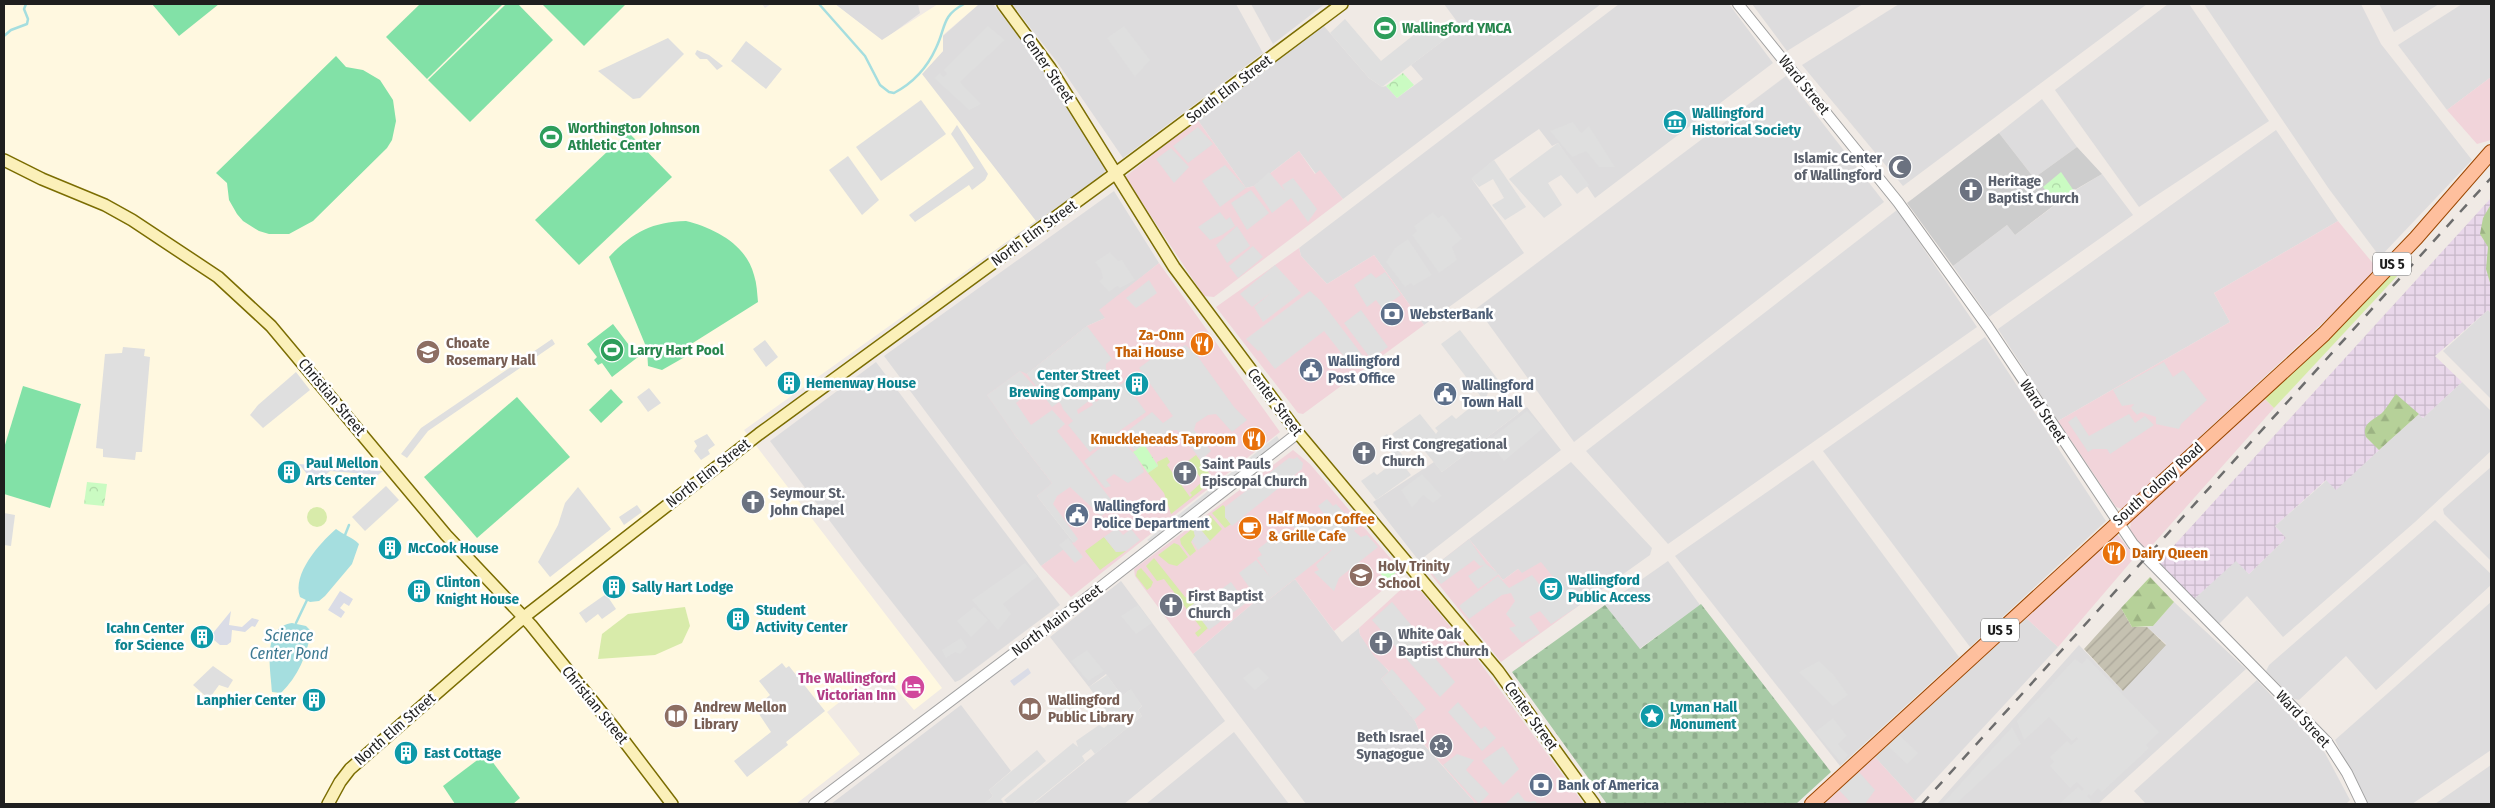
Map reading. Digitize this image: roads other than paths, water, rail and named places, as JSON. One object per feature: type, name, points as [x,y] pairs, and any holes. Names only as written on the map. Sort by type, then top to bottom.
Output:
[{"type":"main road","name":"Center Street","points":[[1003,4],[1050,68],[1174,267],[1298,433],[1498,671],[1594,804]]},
{"type":"main road","name":"South Elm Street","points":[[1116,173],[1342,4]]},
{"type":"main road","name":"South Colony Road","points":[[1812,804],[2354,303],[2416,238],[2491,152]]},
{"type":"main road","name":"Christian Street","points":[[4,160],[42,179],[96,201],[132,220],[224,282],[271,326],[446,535],[524,617],[616,730],[672,804]]},
{"type":"main road","name":"North Elm Street","points":[[328,804],[350,769],[524,617],[759,434],[1116,173]]},
{"type":"street","name":"Ward Street","points":[[1738,4],[1898,202],[1988,327],[2117,522],[2140,552],[2327,742],[2347,773],[2362,804]]},
{"type":"street","name":"North Main Street","points":[[814,804],[1063,616],[1298,433]]},
{"type":"water","points":[[336,529],[359,544],[352,564],[325,596],[319,601],[310,602],[300,597],[299,588],[303,569],[315,551]]},
{"type":"water","name":"Science Center Pond","points":[[292,623],[306,626],[311,631],[307,649],[297,673],[287,686],[281,693],[272,692],[270,651],[272,641],[282,626]]},
{"type":"waterway","points":[[4,36],[11,30],[27,24],[28,19],[24,9],[26,4]]},
{"type":"waterway","points":[[819,4],[865,56],[880,85],[889,92],[894,93],[907,85],[924,68],[936,48],[945,23],[951,13],[964,4]]},
{"type":"waterway","points":[[345,535],[349,525]]},
{"type":"waterway","points":[[296,623],[307,600]]},
{"type":"railway","points":[[1922,804],[2491,178]]},
{"type":"place","name":"Wallingford YMCA","points":[[1385,28]]},
{"type":"place","name":"Wallingford Historical Society","points":[[1675,122]]},
{"type":"place","name":"Worthington Johnson Athletic Center","points":[[551,137]]},
{"type":"place","name":"Islamic Center of Wallingford","points":[[1900,167]]},
{"type":"place","name":"Heritage Baptist Church","points":[[1971,190]]},
{"type":"place","name":"WebsterBank","points":[[1392,314]]},
{"type":"place","name":"Za-Onn Thai House","points":[[1202,344]]},
{"type":"place","name":"Larry Hart Pool","points":[[612,350]]},
{"type":"place","name":"Choate Rosemary Hall","points":[[428,352]]},
{"type":"place","name":"Wallingford Post Office","points":[[1311,370]]},
{"type":"place","name":"Hemenway House","points":[[789,383]]},
{"type":"place","name":"Center Street Brewing Company","points":[[1137,384]]},
{"type":"place","name":"Wallingford Town Hall","points":[[1445,394]]},
{"type":"place","name":"Knuckleheads Taproom","points":[[1254,439]]},
{"type":"place","name":"First Congregational Church","points":[[1364,453]]},
{"type":"place","name":"Paul Mellon Arts Center","points":[[289,472]]},
{"type":"place","name":"Saint Pauls Episcopal Church","points":[[1185,473]]},
{"type":"place","name":"Seymour St. John Chapel","points":[[753,502]]},
{"type":"place","name":"Wallingford Police Department","points":[[1077,515]]},
{"type":"place","name":"Half Moon Coffee & Grille Cafe","points":[[1250,528]]},
{"type":"place","name":"McCook House","points":[[390,548]]},
{"type":"place","name":"Dairy Queen","points":[[2114,553]]},
{"type":"place","name":"Holy Trinity School","points":[[1361,575]]},
{"type":"place","name":"Sally Hart Lodge","points":[[614,587]]},
{"type":"place","name":"Wallingford Public Access","points":[[1551,589]]},
{"type":"place","name":"Clinton Knight House","points":[[419,591]]},
{"type":"place","name":"First Baptist Church","points":[[1171,605]]},
{"type":"place","name":"Student Activity Center","points":[[738,619]]},
{"type":"place","name":"Icahn Center for Science","points":[[202,637]]},
{"type":"place","name":"White Oak Baptist Church","points":[[1381,643]]},
{"type":"place","name":"The Wallingford Victorian Inn","points":[[913,687]]},
{"type":"place","name":"Lanphier Center","points":[[314,700]]},
{"type":"place","name":"Wallingford Public Library","points":[[1030,709]]},
{"type":"place","name":"Andrew Mellon Library","points":[[676,716]]},
{"type":"place","name":"Lyman Hall Monument","points":[[1652,716]]},
{"type":"place","name":"Beth Israel Synagogue","points":[[1441,746]]},
{"type":"place","name":"East Cottage","points":[[406,753]]},
{"type":"place","name":"Bank of America","points":[[1541,785]]}]
